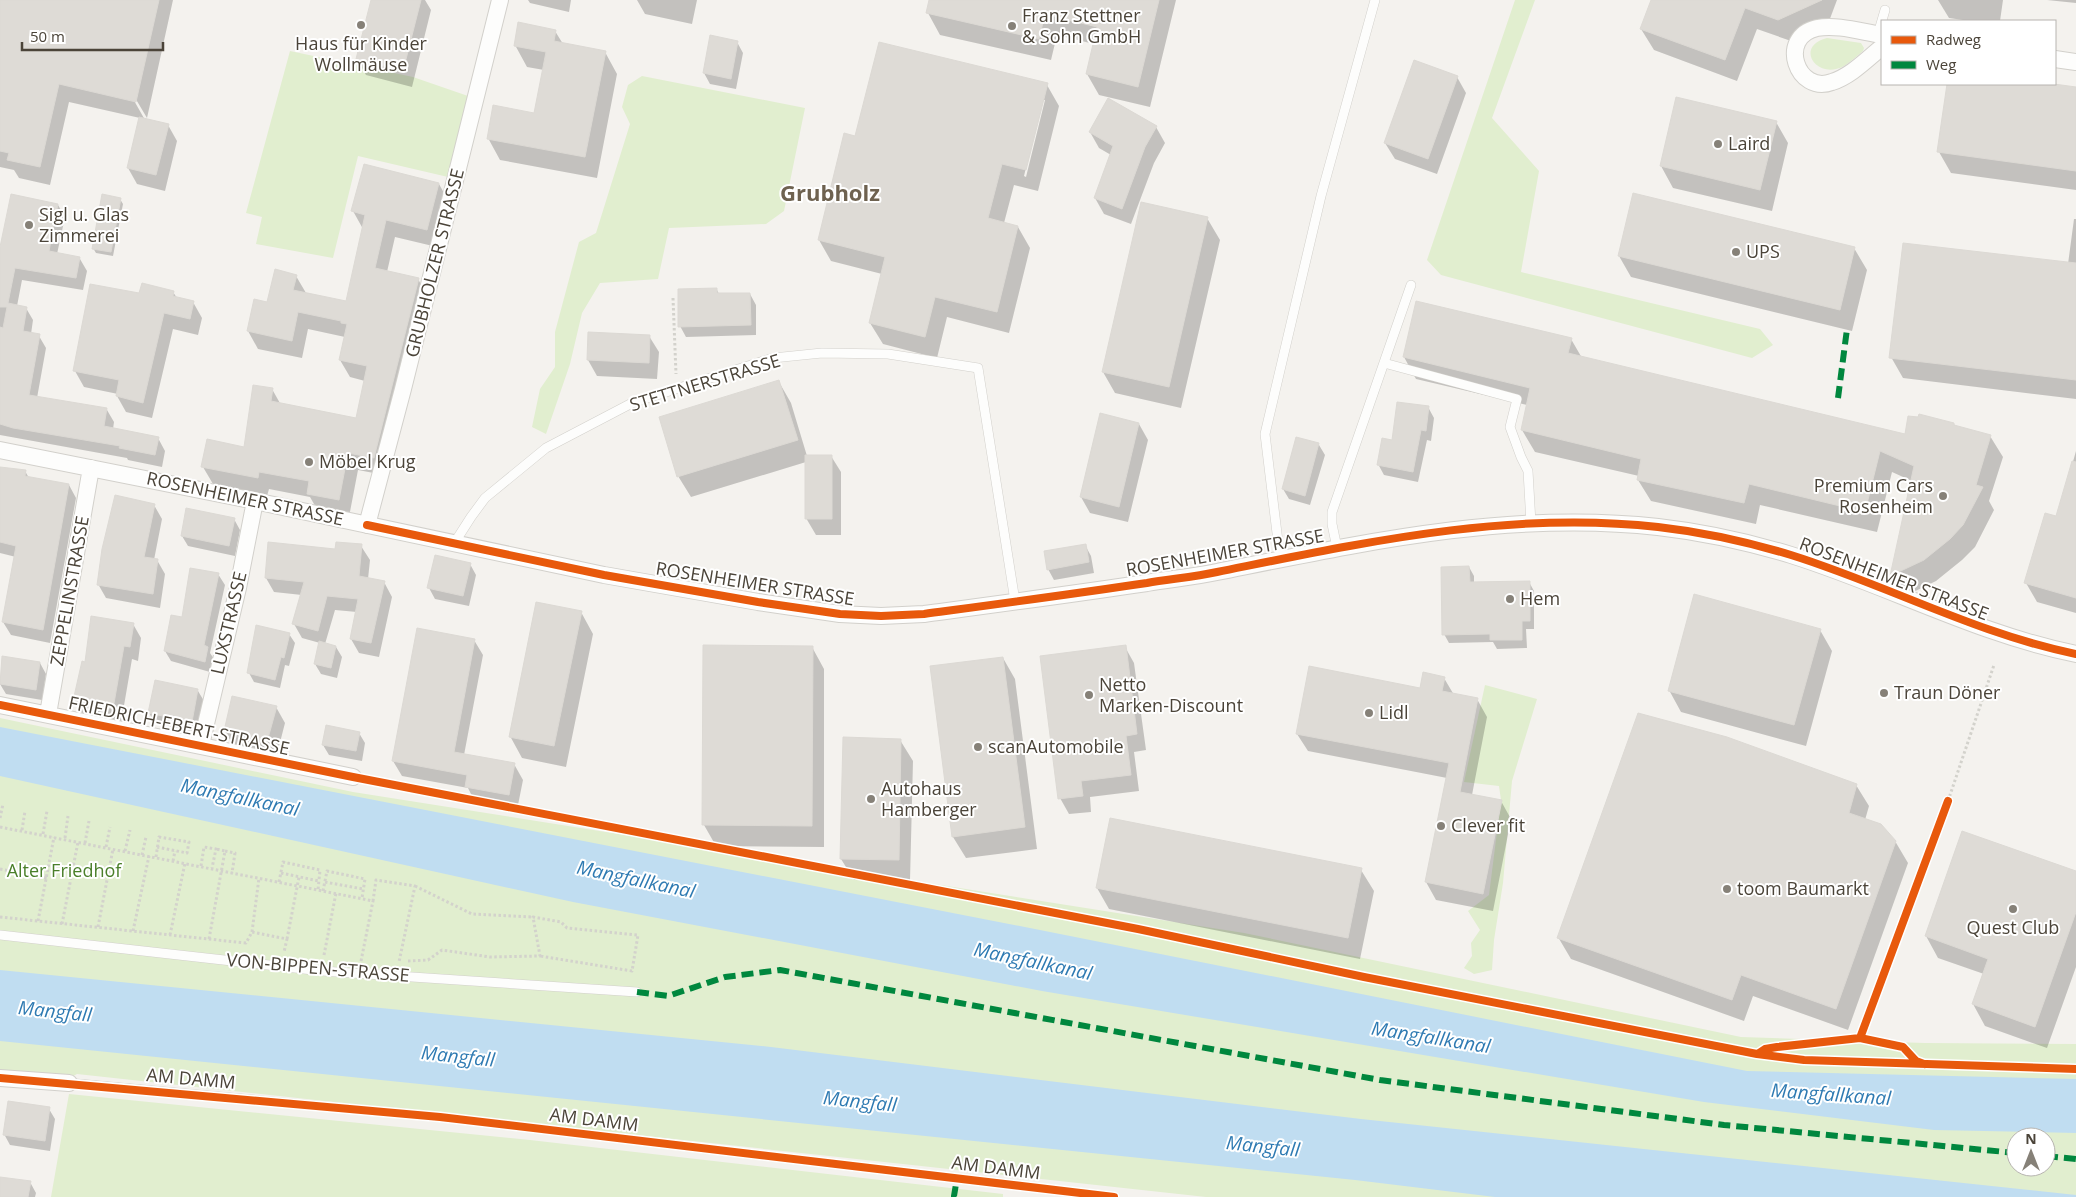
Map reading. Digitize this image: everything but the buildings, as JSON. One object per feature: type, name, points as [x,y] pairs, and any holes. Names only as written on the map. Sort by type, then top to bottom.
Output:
[{"type":"street","name":"GRUBHOLZER STRASSE","points":[[367,525],[500,0]]},
{"type":"street","points":[[1826,27],[1881,39],[1846,76],[1830,84],[1816,82],[1802,76],[1796,66],[1795,47],[1806,33],[1815,29],[1826,27]]},
{"type":"street","points":[[2056,59],[2076,62]]},
{"type":"street","name":"ROSENHEIMER STRASSE","points":[[0,450],[254,500],[604,575],[758,602],[840,614],[881,616],[924,614],[1215,573],[1280,558],[1411,535],[1531,523],[1598,523],[1659,527],[1719,538],[1790,555],[1998,634],[2046,648],[2076,654]]},
{"type":"street","name":"ZEPPELINSTRASSE","points":[[48,714],[91,468]]},
{"type":"street","name":"LUXSTRASSE","points":[[201,745],[238,588],[254,500]]},
{"type":"street","name":"FRIEDRICH-EBERT-STRASSE","points":[[0,705],[352,777]]},
{"type":"street","points":[[0,1078],[69,1083]]},
{"type":"lane","points":[[1280,558],[1265,434],[1321,196],[1375,0]]},
{"type":"lane","points":[[1884,20],[1885,10]]},
{"type":"lane","points":[[1337,548],[1332,524],[1332,512],[1411,285]]},
{"type":"lane","name":"STETTNERSTRASSE","points":[[455,542],[470,517],[485,498],[546,448],[632,403],[772,358],[822,353],[888,354],[978,368],[1015,601]]},
{"type":"lane","points":[[1384,363],[1517,399],[1510,427],[1528,471],[1531,523]]},
{"type":"lane","name":"VON-BIPPEN-STRASSE","points":[[0,935],[322,971],[637,992]]},
{"type":"lane","name":"AM DAMM","points":[[69,1083],[440,1117],[1114,1197]]},
{"type":"path","points":[[673,298],[676,389]]},
{"type":"path","points":[[1948,801],[1994,665]]},
{"type":"path","points":[[0,818],[3,804]]},
{"type":"path","points":[[22,830],[25,811]]},
{"type":"path","points":[[43,834],[46,811]]},
{"type":"path","points":[[65,838],[68,816]]},
{"type":"path","points":[[85,843],[89,820]]},
{"type":"path","points":[[0,827],[65,838],[373,901]]},
{"type":"path","points":[[106,847],[110,828]]},
{"type":"path","points":[[125,851],[130,830]]},
{"type":"path","points":[[38,922],[54,837]]},
{"type":"path","points":[[142,855],[146,837]]},
{"type":"path","points":[[156,857],[157,847],[159,837],[189,842],[187,853],[157,847]]},
{"type":"path","points":[[62,924],[78,842]]},
{"type":"path","points":[[201,866],[204,847],[234,853],[232,873]]},
{"type":"path","points":[[98,927],[112,849]]},
{"type":"path","points":[[212,868],[216,849]]},
{"type":"path","points":[[174,861],[175,851]]},
{"type":"path","points":[[209,939],[225,851]]},
{"type":"path","points":[[133,931],[149,856]]},
{"type":"path","points":[[279,882],[282,862],[320,870],[318,890]]},
{"type":"path","points":[[170,935],[185,863]]},
{"type":"path","points":[[0,869],[46,878]]},
{"type":"path","points":[[323,891],[327,871],[365,879],[362,898]]},
{"type":"path","points":[[281,873],[319,881]]},
{"type":"path","points":[[291,953],[283,952],[299,877]]},
{"type":"path","points":[[0,917],[246,943],[252,932],[259,878]]},
{"type":"path","points":[[361,962],[376,880],[415,886],[472,914],[533,917],[561,922],[567,928],[638,935],[632,971],[540,956],[490,957],[442,950],[428,960],[390,962]]},
{"type":"path","points":[[325,882],[363,889]]},
{"type":"path","points":[[342,895],[343,885]]},
{"type":"path","points":[[400,962],[415,886]]},
{"type":"path","points":[[324,956],[336,893]]},
{"type":"path","points":[[533,917],[540,956]]},
{"type":"path","points":[[252,932],[286,939]]},
{"type":"path","points":[[316,955],[333,957]]},
{"type":"path","points":[[352,961],[371,962]]},
{"type":"green space","points":[[1515,0],[1535,0],[1492,118],[1539,171],[1521,272],[1760,329],[1773,345],[1752,358],[1441,275],[1427,260]]},
{"type":"green space","points":[[1827,38],[1861,43],[1864,48],[1863,51],[1844,66],[1825,69],[1813,61],[1810,54],[1817,42]]},
{"type":"green space","points":[[290,51],[413,77],[468,96],[448,177],[358,156],[333,258],[256,244],[262,217],[246,213]]},
{"type":"green space","points":[[642,76],[805,108],[784,211],[766,224],[669,228],[658,279],[600,283],[582,313],[570,364],[546,434],[532,427],[540,389],[555,367],[555,332],[579,242],[596,233],[630,124],[622,107],[628,85]]},
{"type":"green space","points":[[1485,685],[1537,699],[1512,781],[1503,883],[1494,940],[1492,970],[1474,974],[1464,968],[1472,956],[1471,943],[1480,930],[1468,911],[1489,895],[1501,800],[1499,786],[1464,782]]},
{"type":"green space","name":"Alter Friedhof","points":[[0,718],[353,792],[1244,933],[1741,1037],[1925,1043],[2076,1044],[2076,1197],[1206,1197],[77,1074],[65,1081],[0,1070]]},
{"type":"green space","points":[[69,1094],[530,1140],[1003,1194],[1003,1197],[51,1197]]},
{"type":"water","name":"Mangfallkanal","points":[[0,727],[1045,931],[1747,1071],[2076,1079],[2076,1133],[2056,1133],[2056,1127],[2006,1127],[2006,1132],[1934,1130],[1704,1102],[1042,991],[573,902],[0,776]]},
{"type":"water","name":"Mangfall","points":[[0,970],[771,1047],[1361,1119],[2076,1195],[2076,1197],[1495,1197],[1355,1180],[0,1041]]},
{"type":"marked path","points":[[1838,398],[1847,329]]},
{"type":"marked path","points":[[637,992],[668,996],[725,977],[780,970],[1380,1080],[1724,1125],[2006,1152]]},
{"type":"marked path","points":[[2056,1157],[2076,1159]]},
{"type":"marked path","points":[[956,1197],[954,1196],[957,1178]]},
{"type":"cycle path","points":[[367,525],[604,575],[758,602],[840,614],[881,616],[924,614],[1191,577],[1326,550],[1436,532],[1491,526],[1547,523],[1602,523],[1658,527],[1725,538],[1791,555],[1862,580],[1968,622],[2039,645],[2076,654]]},
{"type":"cycle path","points":[[0,705],[353,777],[1138,929],[1364,977],[1757,1054],[1804,1060],[2076,1069]]},
{"type":"cycle path","points":[[1860,1038],[1948,801]]},
{"type":"cycle path","points":[[1759,1053],[1765,1049],[1777,1047],[1860,1038],[1903,1047],[1916,1061],[1924,1064]]},
{"type":"cycle path","points":[[0,1078],[440,1117],[1114,1197]]},
{"type":"place","name":"Haus für Kinder Wollmäuse","points":[[361,25]]},
{"type":"place","name":"Franz Stettner & Sohn GmbH","points":[[1012,26]]},
{"type":"place","name":"Laird","points":[[1718,144]]},
{"type":"place","name":"Sigl u. Glas Zimmerei","points":[[29,225]]},
{"type":"place","name":"UPS","points":[[1736,252]]},
{"type":"place","name":"Möbel Krug","points":[[309,462]]},
{"type":"place","name":"Premium Cars Rosenheim","points":[[1943,496]]},
{"type":"place","name":"Hem","points":[[1510,599]]},
{"type":"place","name":"Traun Döner","points":[[1884,693]]},
{"type":"place","name":"Netto Marken-Discount","points":[[1089,695]]},
{"type":"place","name":"Lidl","points":[[1369,713]]},
{"type":"place","name":"scanAutomobile","points":[[978,747]]},
{"type":"place","name":"Autohaus Hamberger","points":[[871,799]]},
{"type":"place","name":"Clever fit","points":[[1441,826]]},
{"type":"place","name":"toom Baumarkt","points":[[1727,889]]},
{"type":"place","name":"Quest Club","points":[[2013,909]]},
{"type":"district","name":"Grubholz","points":[[830,193]]}]
